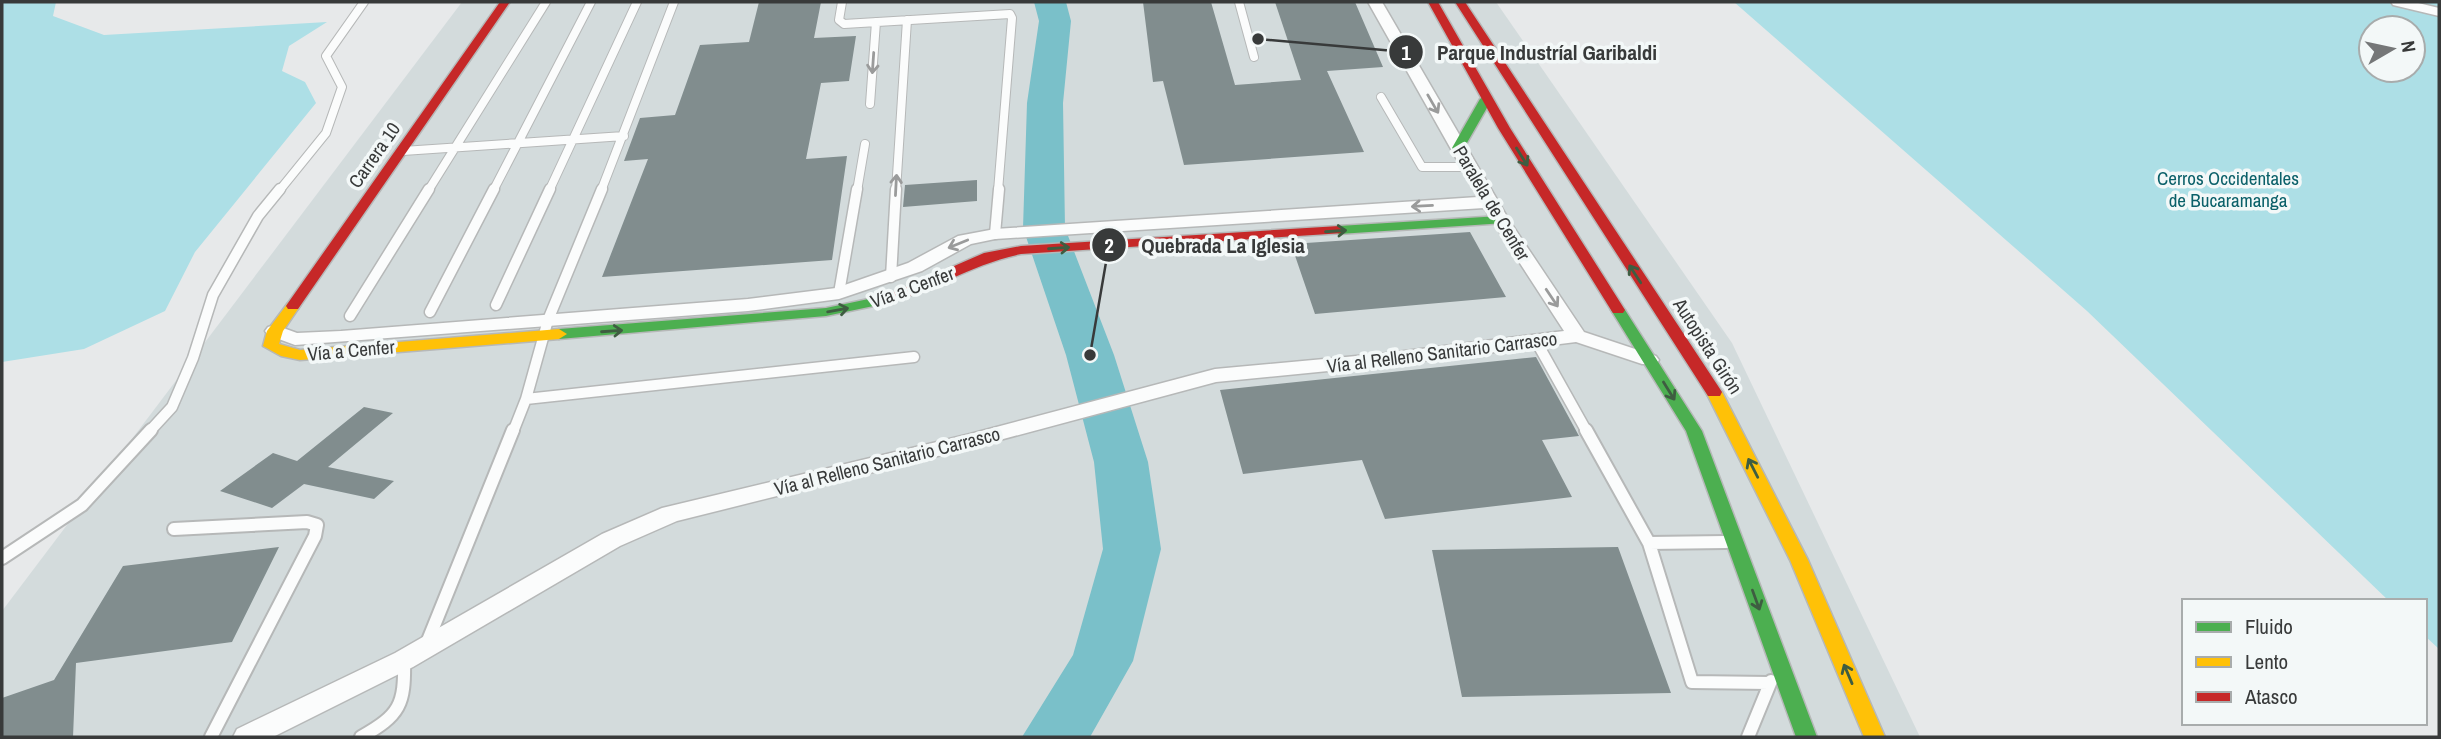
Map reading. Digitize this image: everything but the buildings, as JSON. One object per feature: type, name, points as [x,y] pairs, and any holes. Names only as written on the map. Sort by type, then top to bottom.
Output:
[{"type":"main road","name":"Carrera 10","points":[[275,331],[505,2]]},
{"type":"main road","points":[[1433,2],[1486,99],[1694,431],[1807,737]]},
{"type":"main road","name":"Autopista Girón","points":[[1460,2],[1723,407],[1799,560],[1875,737]]},
{"type":"main road","points":[[1458,148],[1486,99]]},
{"type":"main road","name":"Vía a Cenfer","points":[[546,326],[606,332],[837,311],[895,297],[989,256],[1021,250],[1500,220]]},
{"type":"street","name":"Paralela de Cenfer","points":[[1375,2],[1500,220],[1577,336]]},
{"type":"street","points":[[2398,2],[2439,12]]},
{"type":"street","name":"Vía a Cenfer","points":[[275,331],[295,338],[314,339],[546,326],[748,305],[839,293],[891,277],[965,240],[995,234],[1024,230],[1490,202]]},
{"type":"street","points":[[1577,336],[1649,360]]},
{"type":"street","name":"Vía al Relleno Sanitario Carrasco","points":[[247,737],[404,660],[611,540],[670,514],[1215,376],[1389,359],[1577,336]]},
{"type":"lane","points":[[2,558],[82,505],[172,407],[193,358],[213,295],[258,216],[326,132],[342,87],[326,56],[364,2]]},
{"type":"lane","points":[[350,316],[546,2]]},
{"type":"lane","points":[[430,312],[590,2]]},
{"type":"lane","points":[[496,305],[637,2]]},
{"type":"lane","points":[[426,645],[526,399],[546,326],[624,136],[674,2]]},
{"type":"lane","points":[[842,2],[840,23],[1006,12],[1012,18],[995,234]]},
{"type":"lane","points":[[1239,2],[1254,57]]},
{"type":"lane","points":[[891,277],[907,20]]},
{"type":"lane","points":[[870,104],[876,22]]},
{"type":"lane","points":[[1381,97],[1422,167],[1469,167]]},
{"type":"lane","points":[[403,151],[624,136]]},
{"type":"lane","points":[[839,293],[865,144]]},
{"type":"lane","points":[[1536,341],[1649,543],[1692,682],[1769,683]]},
{"type":"lane","points":[[526,399],[914,357]]},
{"type":"lane","points":[[174,529],[307,522],[317,525],[315,536],[211,737]]},
{"type":"lane","points":[[1649,543],[1735,542]]},
{"type":"lane","points":[[361,737],[386,724],[399,710],[405,698],[404,660]]},
{"type":"lane","points":[[1748,737],[1769,683],[1781,667]]},
{"type":"shaded area","points":[[462,2],[1496,2],[1732,343],[1920,737],[2,737],[2,611]]},
{"type":"green space","points":[[2,2],[56,2],[53,16],[104,35],[327,22],[289,46],[282,71],[305,82],[316,103],[195,252],[165,311],[84,349],[2,362]]},
{"type":"green space","name":"Cerros Occidentales de Bucaramanga","points":[[1734,2],[2439,2],[2439,649],[2427,638],[2427,599],[2387,599],[2087,311]]},
{"type":"waterway","points":[[1050,2],[1055,21],[1045,103],[1044,228],[1090,355],[1121,462],[1132,549],[1102,661],[1055,737]]},
{"type":"traffic: fast","points":[[1458,148],[1486,99]]},
{"type":"traffic: fast","points":[[1339,230],[1500,220]]},
{"type":"traffic: fast","points":[[559,334],[826,312],[878,301]]},
{"type":"traffic: fast","points":[[1618,310],[1694,431],[1807,737]]},
{"type":"traffic: slow","points":[[293,306],[275,331],[271,346],[286,353],[300,355],[559,334]]},
{"type":"traffic: slow","points":[[1714,392],[1799,560],[1875,737]]},
{"type":"traffic: jam","points":[[293,306],[505,2]]},
{"type":"traffic: jam","points":[[1433,2],[1504,128],[1618,310]]},
{"type":"traffic: jam","points":[[1460,2],[1714,392]]},
{"type":"traffic: jam","points":[[878,301],[895,297],[989,256],[1021,250],[1339,230]]},
{"type":"place","name":"Parque Industríal Garibaldi","points":[[1258,39]]},
{"type":"place","name":"Quebrada La Iglesia","points":[[1090,355]]}]
